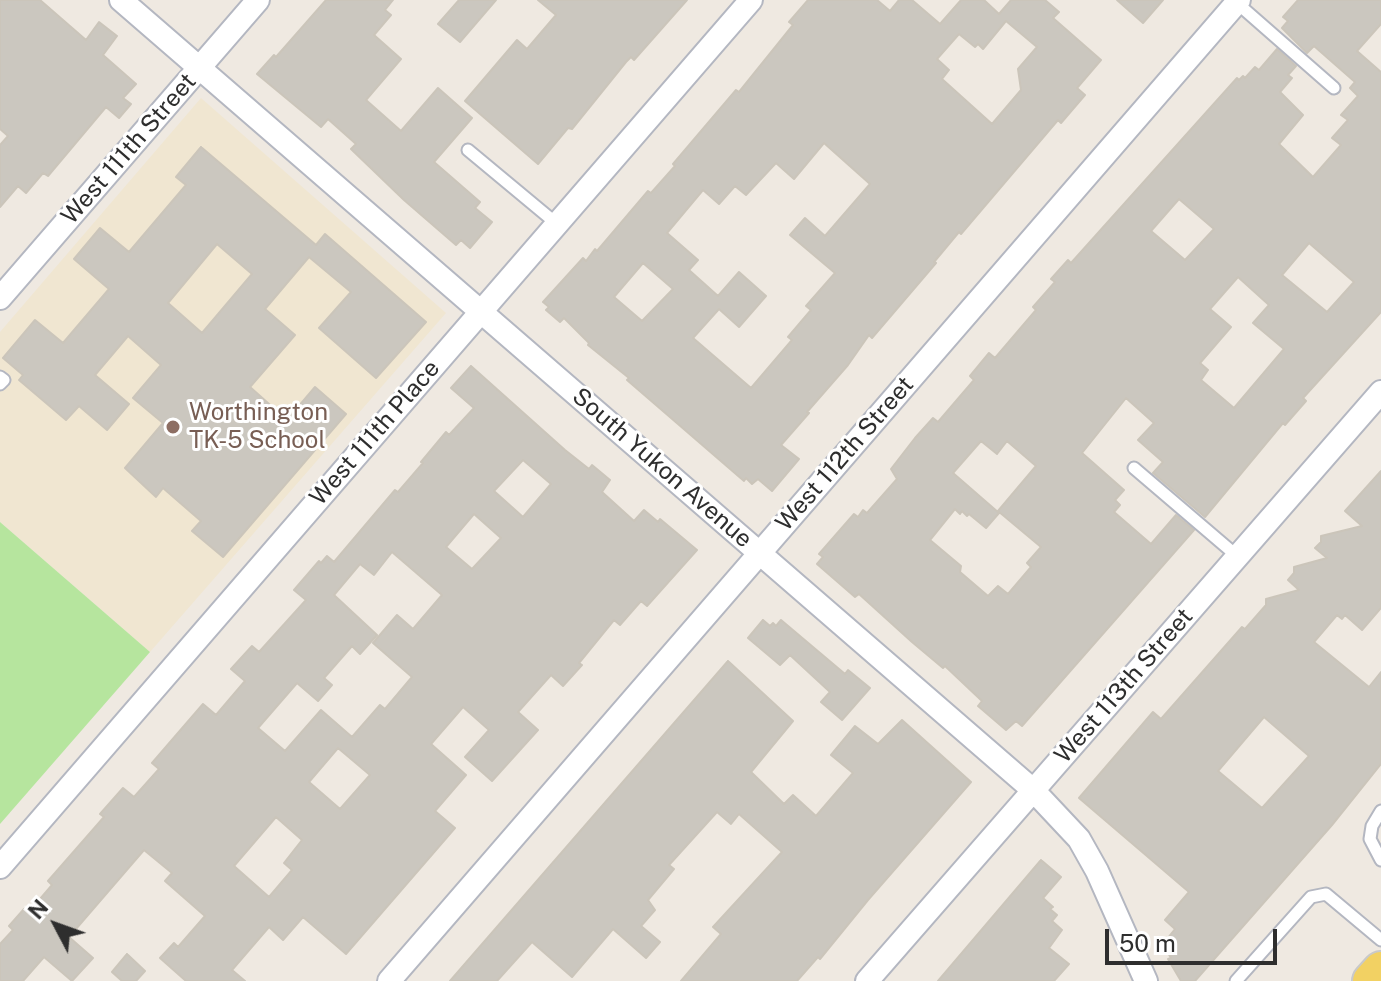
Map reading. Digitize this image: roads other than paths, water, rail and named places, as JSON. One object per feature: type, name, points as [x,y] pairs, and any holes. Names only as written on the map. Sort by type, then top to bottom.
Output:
[{"type":"main road","points":[[1371,981],[1381,970]]},
{"type":"street","name":"South Yukon Avenue","points":[[121,0],[1033,790],[1079,839],[1097,871],[1146,981]]},
{"type":"street","name":"West 111th Street","points":[[0,298],[258,0]]},
{"type":"street","name":"West 111th Place","points":[[0,867],[751,0]]},
{"type":"street","name":"West 112th Street","points":[[389,981],[1238,1]]},
{"type":"street","name":"West 113th Street","points":[[867,981],[1381,392]]},
{"type":"lane","points":[[1238,1],[1334,88]]},
{"type":"lane","points":[[468,150],[557,224]]},
{"type":"lane","points":[[0,377],[4,380],[0,384]]},
{"type":"lane","points":[[1134,468],[1237,556]]},
{"type":"lane","points":[[1381,811],[1372,826],[1370,839],[1381,860]]},
{"type":"lane","points":[[1236,981],[1311,897],[1326,894],[1381,940]]},
{"type":"place","name":"Worthington TK-5 School","points":[[173,427]]}]
